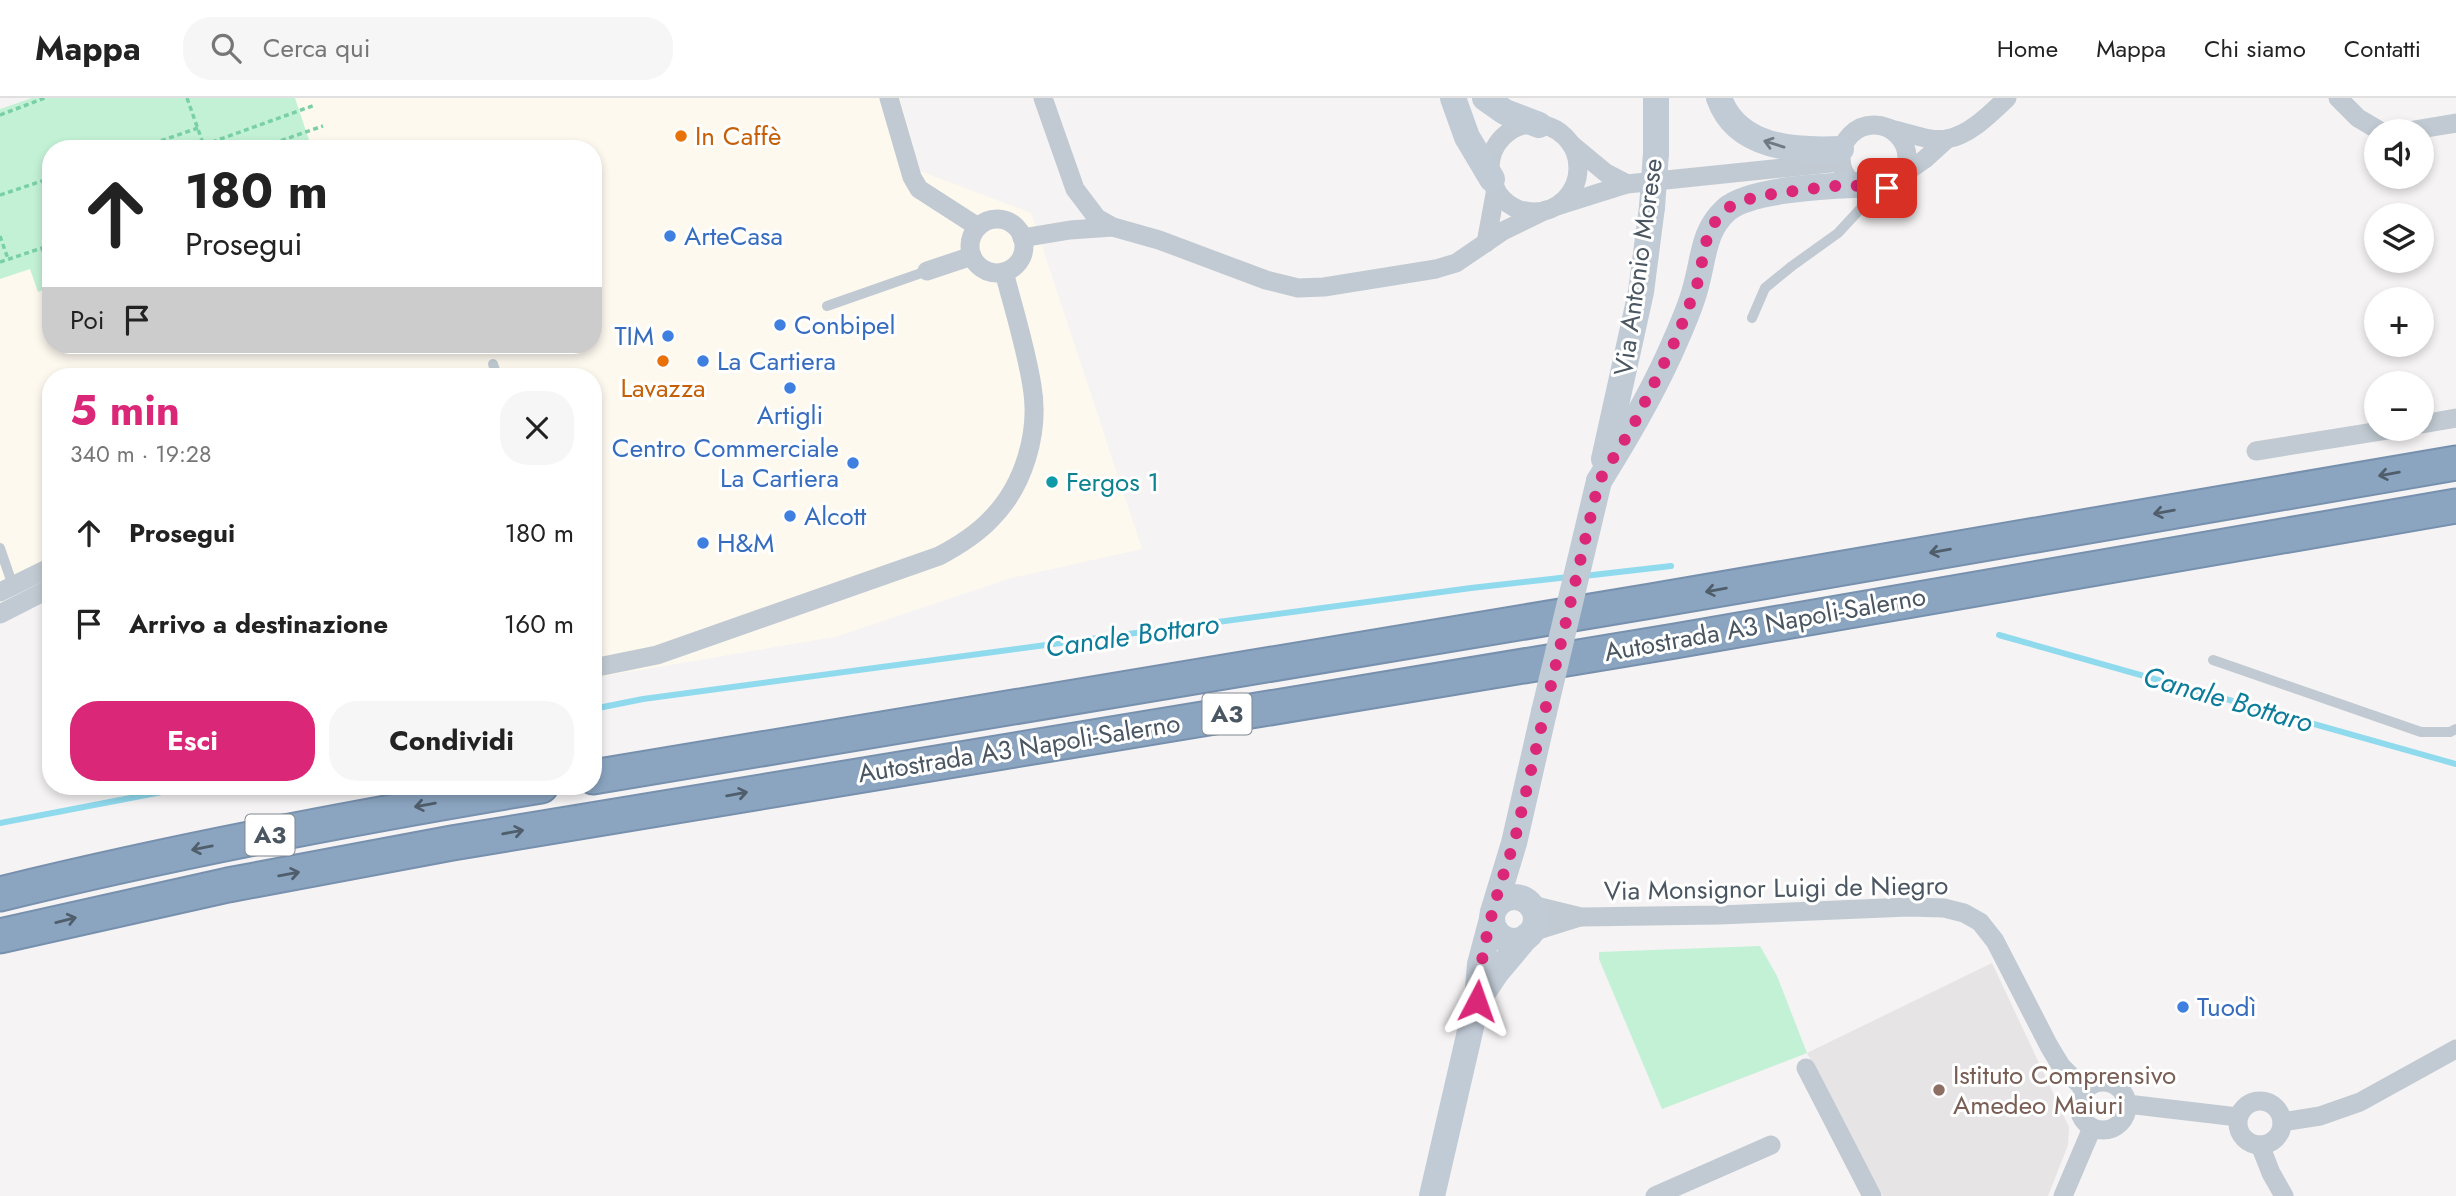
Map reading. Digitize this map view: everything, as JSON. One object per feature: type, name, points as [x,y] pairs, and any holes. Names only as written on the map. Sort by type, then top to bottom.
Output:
[{"type":"highway","name":"Autostrada A3 Napoli-Salerno","points":[[602,776],[1651,601],[2456,463]]},
{"type":"highway","name":"Autostrada A3 Napoli-Salerno","points":[[0,936],[228,885],[465,840],[1675,641],[2456,506]]},
{"type":"highway","name":"A3","points":[[0,894],[142,860],[301,828],[490,795]]},
{"type":"street","points":[[889,98],[912,177],[919,189],[978,227]]},
{"type":"street","points":[[1043,98],[1075,189],[1097,218],[1113,228]]},
{"type":"street","points":[[1453,98],[1467,137],[1503,199],[1523,211],[1534,212],[1552,208],[1627,184],[1841,156]]},
{"type":"street","points":[[1485,98],[1505,112],[1561,134],[1596,166],[1627,184]]},
{"type":"street","name":"Via Antonio Morese","points":[[1432,1196],[1477,1001],[1480,964],[1514,843],[1641,292],[1656,153],[1656,98]]},
{"type":"street","points":[[1719,98],[1731,118],[1745,133],[1763,141],[1841,156]]},
{"type":"street","points":[[1902,175],[1947,139],[1964,133],[1991,114],[2007,98]]},
{"type":"street","points":[[2338,98],[2364,122]]},
{"type":"street","points":[[2434,127],[2456,123]]},
{"type":"street","points":[[1866,188],[1847,178],[1841,156],[1852,132],[1871,124],[1931,138],[1947,139]]},
{"type":"street","points":[[1486,243],[1494,184],[1492,155],[1498,144],[1516,129],[1539,125]]},
{"type":"street","points":[[1599,481],[1632,428],[1677,337],[1697,285],[1709,229],[1727,208],[1757,196],[1787,190],[1866,188],[1896,183],[1906,165],[1905,145],[1891,129]]},
{"type":"street","points":[[1022,238],[1070,230],[1113,228],[1159,240],[1266,280],[1298,288],[1324,287],[1436,269],[1456,263],[1503,231],[1552,208],[1566,198],[1577,177],[1578,165],[1570,143]]},
{"type":"street","points":[[1003,220],[1018,230],[1022,238],[1024,246],[1018,262],[1004,272],[987,271],[980,267],[972,256],[970,243],[978,227],[985,222],[1003,220]]},
{"type":"street","points":[[927,271],[972,256]]},
{"type":"street","points":[[602,666],[657,655],[939,556],[965,542],[992,519],[1010,496],[1027,459],[1034,425],[1033,388],[1004,272]]},
{"type":"street","points":[[2434,422],[2456,418]]},
{"type":"street","points":[[2256,451],[2364,434]]},
{"type":"street","points":[[6,589],[42,571]]},
{"type":"street","points":[[0,614],[42,593]]},
{"type":"street","name":"Via Antonio Morese","points":[[1477,1001],[1496,973],[1529,934],[1536,920],[1514,843]]},
{"type":"street","points":[[1508,897],[1522,898],[1530,904],[1581,917],[1529,934],[1521,940],[1508,940],[1497,932],[1493,916],[1496,905],[1508,897]]},
{"type":"street","name":"Via Monsignor Luigi de Niegro","points":[[1581,917],[1719,915],[1908,907],[1944,908],[1964,913],[1980,922],[1995,941],[2061,1066],[2085,1090]]},
{"type":"street","points":[[2282,1122],[2320,1116],[2360,1102],[2456,1049]]},
{"type":"street","points":[[1806,1068],[1872,1196]]},
{"type":"street","points":[[2099,1082],[2114,1084],[2121,1089],[2127,1104],[2124,1118],[2114,1128],[2092,1128],[2079,1111],[2081,1096],[2085,1090],[2099,1082]]},
{"type":"street","points":[[2262,1101],[2276,1107],[2282,1122],[2274,1140],[2260,1145],[2247,1142],[2237,1124],[2238,1117],[2247,1104],[2262,1101]]},
{"type":"street","points":[[2127,1104],[2238,1117]]},
{"type":"street","points":[[2063,1196],[2092,1128]]},
{"type":"street","points":[[1655,1196],[1771,1145]]},
{"type":"street","points":[[2260,1145],[2284,1196]]},
{"type":"lane","points":[[1752,318],[1765,288],[1838,233],[1866,188]]},
{"type":"lane","points":[[827,306],[927,271]]},
{"type":"lane","points":[[493,364],[494,368]]},
{"type":"lane","points":[[0,548],[6,589]]},
{"type":"lane","points":[[2213,660],[2421,732],[2450,732],[2456,729]]},
{"type":"path","points":[[0,114],[45,98]]},
{"type":"path","points":[[187,98],[202,140]]},
{"type":"path","points":[[222,140],[315,105]]},
{"type":"path","points":[[283,140],[323,126]]},
{"type":"path","points":[[163,140],[198,128]]},
{"type":"path","points":[[0,195],[42,181]]},
{"type":"path","points":[[0,236],[9,259]]},
{"type":"path","points":[[0,262],[42,248]]},
{"type":"shaded area","name":"Centro Commerciale La Cartiera","points":[[32,98],[900,98],[920,171],[1031,213],[1142,549],[1011,578],[835,637],[602,676],[602,368],[42,368],[42,581],[0,602],[0,109]]},
{"type":"shaded area","name":"Istituto Comprensivo Amedeo Maiuri","points":[[1992,963],[2069,1127],[2068,1145],[2048,1196],[1883,1196],[1807,1053]]},
{"type":"green space","points":[[32,98],[295,98],[309,140],[42,140],[42,290],[38,292],[30,269],[0,279],[0,109]]},
{"type":"green space","points":[[1760,946],[1777,976],[1807,1053],[1662,1109],[1599,959],[1599,952]]},
{"type":"waterway","name":"Canale Bottaro","points":[[1584,576],[1671,566]]},
{"type":"waterway","name":"Canale Bottaro","points":[[602,707],[643,699],[1569,577]]},
{"type":"waterway","name":"Canale Bottaro","points":[[1999,635],[2456,764]]},
{"type":"waterway","name":"Canale Bottaro","points":[[0,823],[146,795]]},
{"type":"place","name":"In Caffè","points":[[681,136]]},
{"type":"place","name":"ArteCasa","points":[[670,236]]},
{"type":"place","name":"Conbipel","points":[[780,325]]},
{"type":"place","name":"TIM","points":[[668,336]]},
{"type":"place","name":"Lavazza","points":[[663,361]]},
{"type":"place","name":"La Cartiera","points":[[703,361]]},
{"type":"place","name":"Artigli","points":[[790,388]]},
{"type":"place","name":"Centro Commerciale La Cartiera","points":[[853,463]]},
{"type":"place","name":"Fergos 1","points":[[1052,482]]},
{"type":"place","name":"Alcott","points":[[790,516]]},
{"type":"place","name":"H&M","points":[[703,543]]},
{"type":"place","name":"Tuodì","points":[[2183,1007]]},
{"type":"place","name":"Istituto Comprensivo Amedeo Maiuri","points":[[1939,1090]]},
{"type":"route","points":[[1477,1001],[1480,964],[1486,937],[1514,843],[1599,481],[1632,428],[1677,337],[1697,285],[1709,229],[1727,208],[1757,196],[1833,186],[1855,185],[1869,191],[1887,188]]}]
